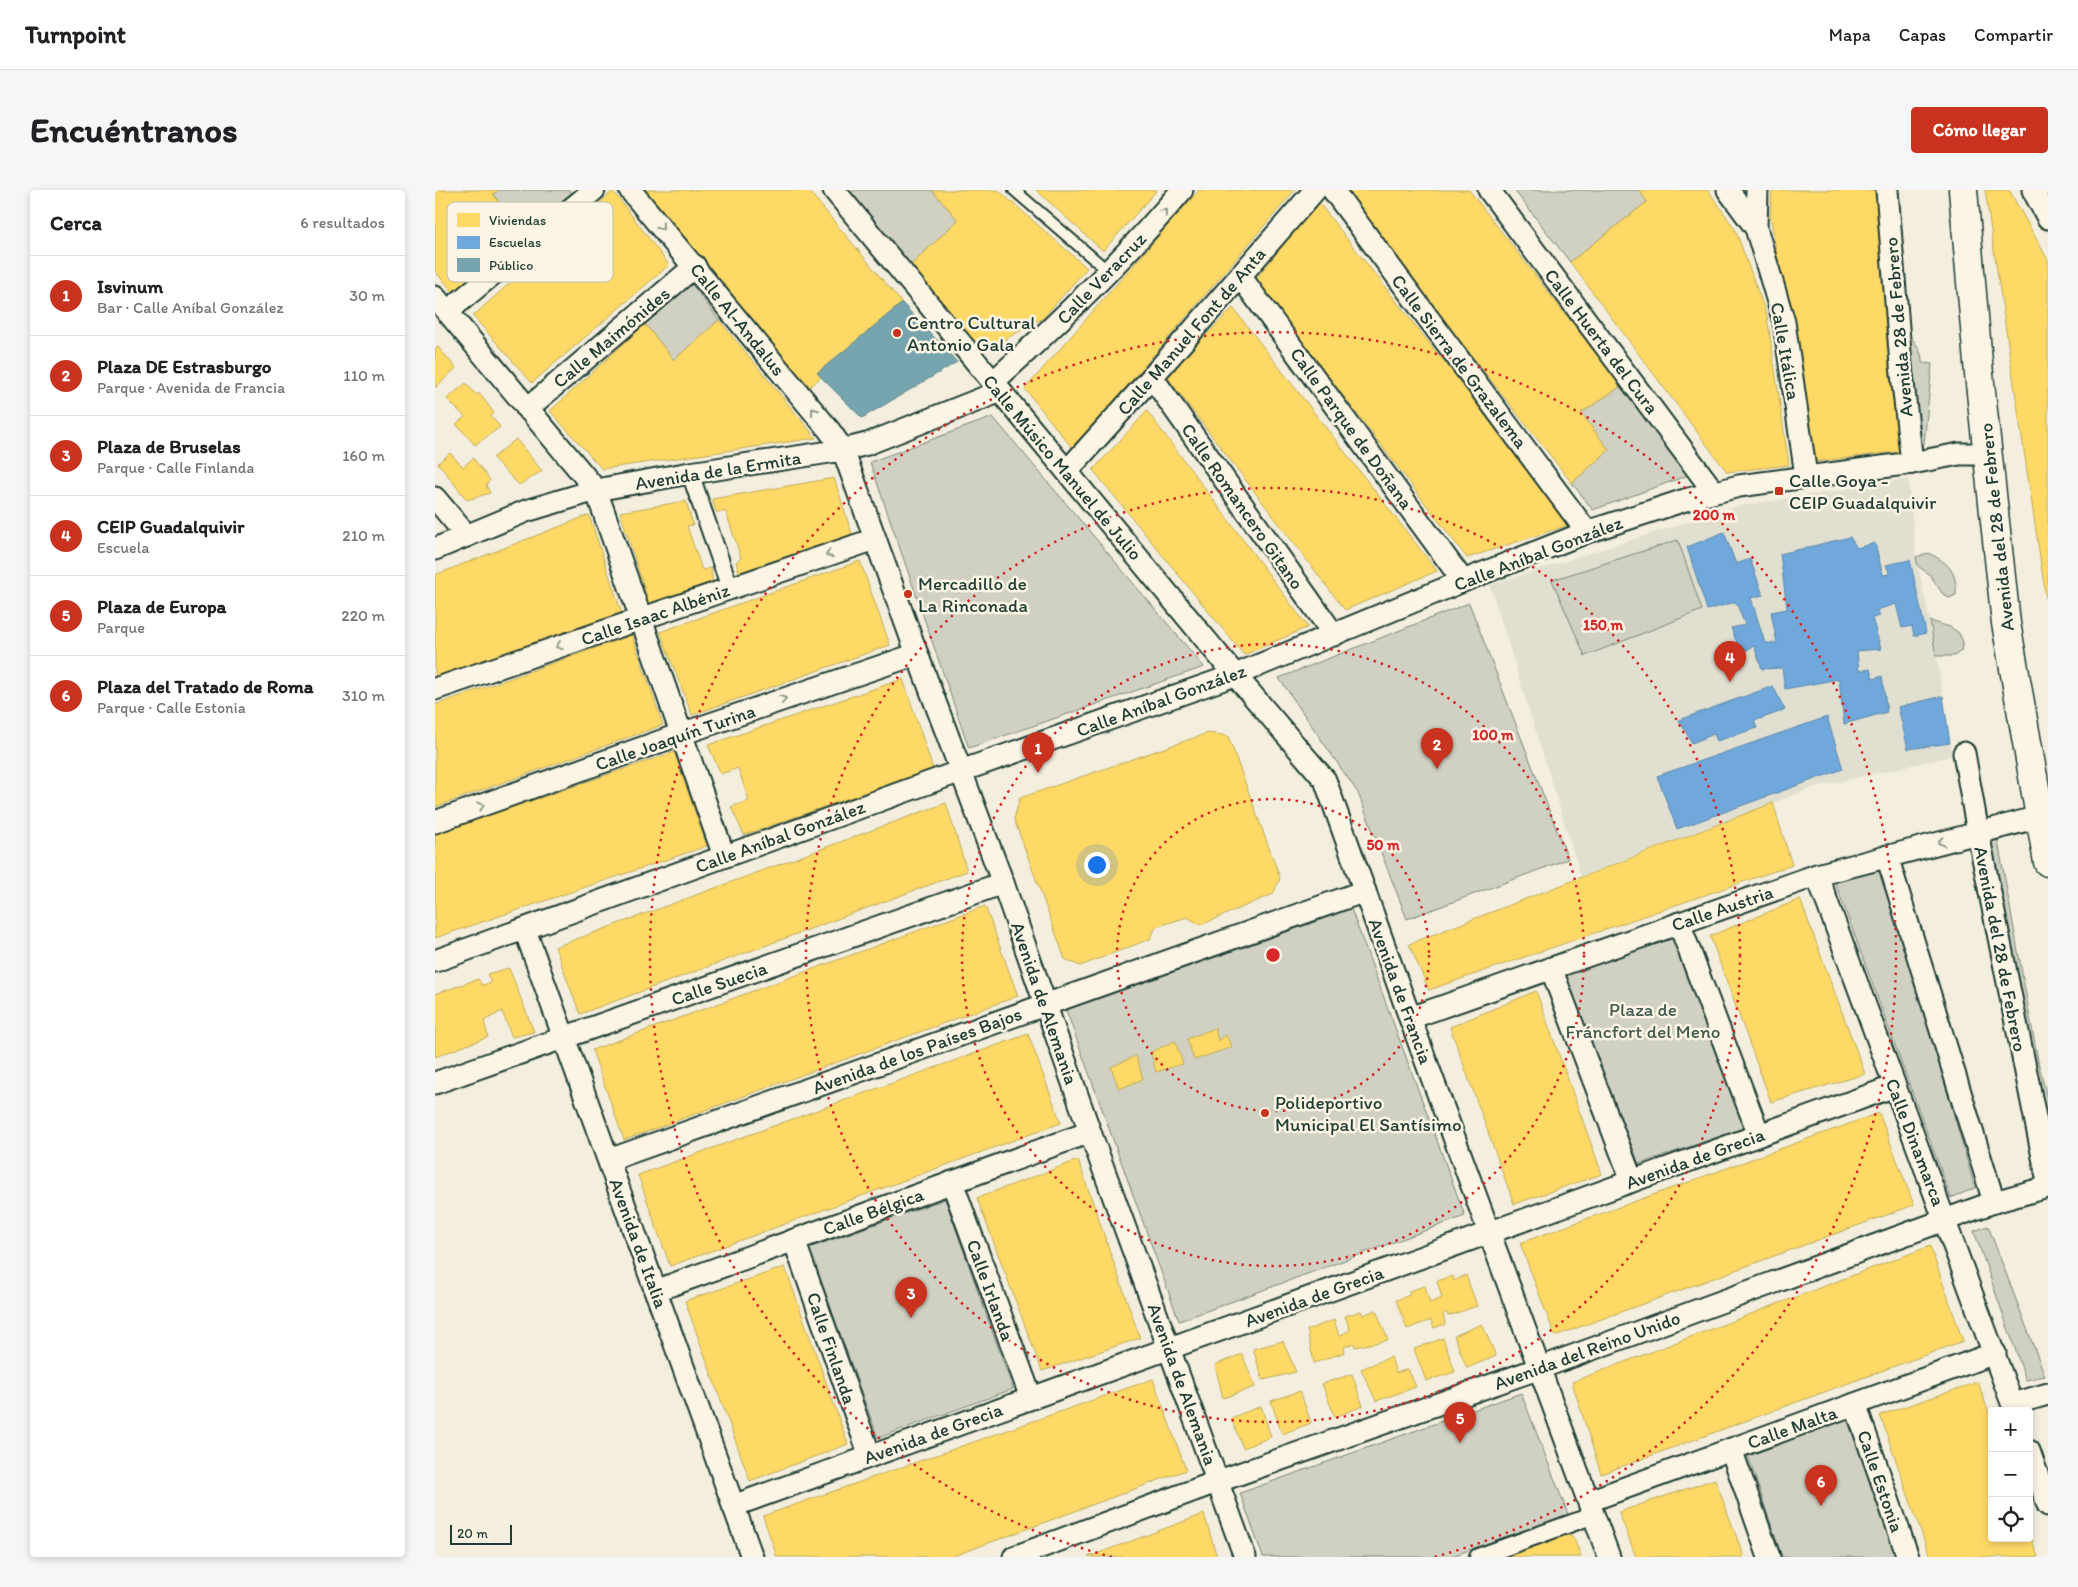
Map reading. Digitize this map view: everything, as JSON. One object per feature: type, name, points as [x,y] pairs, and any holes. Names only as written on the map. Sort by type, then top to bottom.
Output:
[{"type":"main road","name":"Avenida del 28 de Febrero","points":[[1963,190],[1987,454],[2006,623],[2048,862]]},
{"type":"street","points":[[578,202],[594,190]]},
{"type":"street","name":"Calle Al-Andalus","points":[[630,190],[695,266],[829,430],[843,450]]},
{"type":"street","name":"Calle Veracruz","points":[[997,387],[1109,272],[1182,190]]},
{"type":"street","name":"Calle Manuel Font de Anta","points":[[1067,471],[1152,377],[1315,190]]},
{"type":"street","name":"Calle Sierra de Grazalema","points":[[1333,190],[1587,532]]},
{"type":"street","name":"Calle Huerta del Cura","points":[[1489,190],[1714,492]]},
{"type":"street","points":[[1728,190],[1756,228]]},
{"type":"street","points":[[1756,228],[1757,190]]},
{"type":"street","name":"Avenida 28 de Febrero","points":[[1887,190],[1901,365],[1912,463]]},
{"type":"street","points":[[2033,190],[2048,218]]},
{"type":"street","name":"Calle Músico Manuel de Julio","points":[[840,192],[997,387],[1235,675]]},
{"type":"street","name":"Calle Itálica","points":[[1756,228],[1784,322],[1806,476]]},
{"type":"street","name":"Calle Maimónides","points":[[527,409],[695,266]]},
{"type":"street","name":"Calle Parque de Doñana","points":[[1240,276],[1463,581]]},
{"type":"street","points":[[471,282],[441,304],[595,490],[724,856]]},
{"type":"street","name":"Calle Romancero Gitano","points":[[1152,377],[1334,635]]},
{"type":"street","name":"Avenida de la Ermita","points":[[435,549],[526,511],[595,490],[690,473],[843,450],[867,444],[997,387]]},
{"type":"street","name":"Avenida de Alemania","points":[[843,450],[1003,883],[1090,1132],[1219,1481],[1245,1557]]},
{"type":"street","name":"Calle Aníbal González","points":[[435,961],[961,771],[1235,675],[1587,532],[1739,486],[1912,463],[1959,454],[1987,454]]},
{"type":"street","points":[[690,473],[730,588]]},
{"type":"street","points":[[435,498],[467,536]]},
{"type":"street","name":"Calle Isaac Albéniz","points":[[435,689],[875,539]]},
{"type":"street","name":"Calle Joaquín Turina","points":[[435,822],[681,734],[917,654]]},
{"type":"street","name":"Avenida de Francia","points":[[1235,675],[1325,780],[1410,1018],[1491,1232],[1609,1557]]},
{"type":"street","points":[[1964,753],[1978,833]]},
{"type":"street","name":"Calle Austria","points":[[1410,1018],[1817,875],[2039,817]]},
{"type":"street","name":"Avenida del 28 de Febrero","points":[[1978,833],[2048,1182]]},
{"type":"street","points":[[1887,856],[1994,1202]]},
{"type":"street","name":"Calle Dinamarca","points":[[1817,875],[2014,1407]]},
{"type":"street","name":"Calle Suecia","points":[[435,1084],[1003,883]]},
{"type":"street","name":"Avenida de los Países Bajos","points":[[609,1160],[1365,891]]},
{"type":"street","points":[[1679,923],[1759,1135]]},
{"type":"street","name":"Avenida de Italia","points":[[525,930],[751,1557]]},
{"type":"street","points":[[1551,968],[1632,1181]]},
{"type":"street","name":"Avenida de Grecia","points":[[733,1506],[1895,1086]]},
{"type":"street","name":"Calle Bélgica","points":[[655,1291],[1090,1132]]},
{"type":"street","name":"Calle Irlanda","points":[[951,1182],[1031,1398]]},
{"type":"street","name":"Avenida del Reino Unido","points":[[1014,1557],[1219,1481],[1540,1368],[1994,1202],[2048,1187]]},
{"type":"street","name":"Calle Finlanda","points":[[794,1240],[870,1456]]},
{"type":"street","name":"Calle Malta","points":[[1591,1508],[1731,1449],[1995,1353]]},
{"type":"street","points":[[2016,1407],[2048,1394]]},
{"type":"street","name":"Calle Estonia","points":[[1855,1404],[1908,1557]]},
{"type":"street","points":[[1731,1449],[1769,1557]]},
{"type":"street","points":[[2029,1452],[2048,1505]]},
{"type":"street","points":[[1478,1557],[1591,1508]]},
{"type":"lane","points":[[1015,190],[1109,272]]},
{"type":"shaded area","points":[[1908,479],[1916,557],[1935,646],[1952,756],[1815,787],[1581,876],[1490,585],[1735,507]]},
{"type":"green space","points":[[499,190],[569,190],[572,193],[560,202],[499,202],[493,194]]},
{"type":"green space","points":[[854,190],[932,190],[958,220],[909,267],[851,193]]},
{"type":"green space","points":[[1514,190],[1639,190],[1647,202],[1570,262]]},
{"type":"green space","points":[[691,283],[719,320],[674,360],[645,324]]},
{"type":"green space","points":[[1902,327],[1913,339],[1921,353],[1922,363],[1932,364],[1924,444],[1920,448]]},
{"type":"green space","points":[[1621,386],[1689,475],[1593,510],[1572,483],[1609,450],[1581,413]]},
{"type":"green space","points":[[993,417],[1204,667],[969,748],[870,462]]},
{"type":"green space","points":[[1678,540],[1702,610],[1585,656],[1552,580]]},
{"type":"green space","points":[[1928,553],[1941,560],[1950,569],[1955,580],[1956,595],[1949,598],[1942,593],[1931,576],[1918,566],[1916,557]]},
{"type":"green space","points":[[1469,603],[1568,859],[1407,919],[1358,793],[1279,678]]},
{"type":"green space","points":[[1930,621],[1950,627],[1959,633],[1963,642],[1961,651],[1954,656],[1936,656]]},
{"type":"green space","points":[[1997,836],[2038,1061],[2048,1102],[2048,1158],[1983,840]]},
{"type":"green space","points":[[1883,869],[1975,1188],[1951,1198],[1835,882]]},
{"type":"green space","name":"Polideportivo Municipal El Santísimo","points":[[1351,909],[1465,1216],[1179,1321],[1066,1010]]},
{"type":"green space","name":"Plaza de Fráncfort del Meno","points":[[1673,937],[1744,1128],[1639,1164],[1565,976]]},
{"type":"green space","points":[[945,1199],[1013,1389],[878,1438],[809,1248]]},
{"type":"green space","points":[[1988,1226],[2045,1376],[2026,1380],[1974,1231]]},
{"type":"green space","points":[[1521,1393],[1568,1514],[1450,1557],[1263,1557],[1240,1493]]},
{"type":"green space","points":[[1847,1418],[1896,1557],[1782,1557],[1748,1456]]},
{"type":"building: Viviendas","points":[[435,190],[499,190],[493,194],[499,202],[447,202],[447,282],[466,282],[454,293],[435,271]]},
{"type":"building: Viviendas","points":[[642,190],[808,190],[902,303],[810,387]]},
{"type":"building: Viviendas","points":[[932,190],[998,190],[1087,268],[1043,318],[981,353],[909,267],[958,220]]},
{"type":"building: Viviendas","points":[[1036,190],[1157,190],[1103,251]]},
{"type":"building: Viviendas","points":[[1199,190],[1295,190],[1073,449],[1025,389]]},
{"type":"building: Viviendas","points":[[1341,190],[1469,190],[1621,386],[1581,413],[1609,450],[1572,483]]},
{"type":"building: Viviendas","points":[[1639,190],[1708,190],[1735,229],[1767,316],[1789,465],[1727,472],[1570,262],[1647,202]]},
{"type":"building: Viviendas","points":[[1772,190],[1881,190],[1903,451],[1813,462],[1770,215]]},
{"type":"building: Viviendas","points":[[1985,190],[2009,190],[2048,260],[2048,611]]},
{"type":"building: Viviendas","points":[[613,191],[669,265],[532,383],[473,316],[511,282],[613,282],[613,202],[601,202]]},
{"type":"building: Viviendas","points":[[1318,202],[1572,524],[1467,558],[1255,280]]},
{"type":"building: Viviendas","points":[[1233,308],[1437,571],[1345,610],[1166,376]]},
{"type":"building: Viviendas","points":[[719,320],[816,438],[602,469],[550,411],[645,324],[674,360]]},
{"type":"building: Viviendas","points":[[438,347],[456,368],[435,388],[435,350]]},
{"type":"building: Viviendas","points":[[466,383],[476,395],[479,393],[494,413],[491,416],[500,427],[475,445],[456,424],[465,417],[447,399]]},
{"type":"building: Viviendas","points":[[1147,411],[1308,627],[1244,655],[1093,470]]},
{"type":"building: Viviendas","points":[[516,439],[542,471],[519,485],[493,458]]},
{"type":"building: Viviendas","points":[[450,453],[463,467],[473,458],[490,480],[486,485],[490,493],[467,500],[438,463]]},
{"type":"building: Viviendas","points":[[834,478],[852,534],[740,575],[736,562],[741,558],[726,512],[716,512],[712,499]]},
{"type":"building: Viviendas","points":[[686,501],[693,525],[687,526],[702,570],[711,568],[713,586],[650,607],[620,512]]},
{"type":"building: Viviendas","points":[[589,515],[622,614],[435,679],[435,575]]},
{"type":"building: Viviendas","points":[[860,561],[890,645],[692,715],[660,632]]},
{"type":"building: Viviendas","points":[[632,635],[663,725],[435,807],[435,705]]},
{"type":"building: Viviendas","points":[[903,679],[933,769],[744,835],[731,807],[749,801],[738,768],[721,774],[708,745]]},
{"type":"building: Viviendas","points":[[1208,733],[1228,736],[1280,878],[1273,894],[1201,925],[1187,917],[1156,927],[1150,939],[1080,966],[1065,959],[1014,819],[1020,798]]},
{"type":"building: Viviendas","points":[[674,752],[707,846],[435,938],[435,834]]},
{"type":"building: Viviendas","points":[[946,803],[967,871],[580,1014],[555,947]]},
{"type":"building: Viviendas","points":[[1773,803],[1792,865],[1429,990],[1409,944]]},
{"type":"building: Viviendas","points":[[1800,899],[1865,1074],[1771,1102],[1710,936]]},
{"type":"building: Viviendas","points":[[985,906],[1018,996],[624,1140],[592,1050]]},
{"type":"building: Viviendas","points":[[509,968],[534,1032],[512,1037],[502,1011],[484,1021],[488,1037],[435,1057],[435,994],[478,979],[482,985],[491,983],[487,974]]},
{"type":"building: Viviendas","points":[[1536,991],[1602,1174],[1514,1204],[1450,1027]]},
{"type":"building: Viviendas","points":[[1215,1028],[1218,1041],[1226,1035],[1232,1047],[1194,1060],[1187,1039]]},
{"type":"building: Viviendas","points":[[1028,1034],[1061,1123],[670,1266],[638,1175]]},
{"type":"building: Viviendas","points":[[1175,1041],[1183,1064],[1156,1072],[1151,1052]]},
{"type":"building: Viviendas","points":[[1136,1056],[1143,1079],[1119,1089],[1111,1067]]},
{"type":"building: Viviendas","points":[[1879,1113],[1914,1205],[1555,1336],[1520,1243]]},
{"type":"building: Viviendas","points":[[1078,1160],[1140,1338],[1042,1371],[977,1198]]},
{"type":"building: Viviendas","points":[[1930,1246],[1963,1341],[1601,1474],[1572,1382]]},
{"type":"building: Viviendas","points":[[785,1267],[848,1444],[750,1481],[685,1301]]},
{"type":"building: Viviendas","points":[[1466,1275],[1477,1306],[1448,1316],[1447,1312],[1443,1314],[1445,1324],[1434,1328],[1431,1320],[1407,1329],[1396,1300],[1410,1295],[1409,1291],[1425,1286],[1430,1303],[1442,1298],[1437,1281],[1453,1276],[1454,1281]]},
{"type":"building: Viviendas","points":[[1376,1310],[1388,1340],[1355,1347],[1354,1343],[1344,1347],[1345,1352],[1314,1363],[1307,1330],[1334,1320],[1339,1336],[1350,1330],[1345,1316],[1361,1311],[1363,1315]]},
{"type":"building: Viviendas","points":[[1482,1324],[1496,1356],[1467,1368],[1454,1336]]},
{"type":"building: Viviendas","points":[[1443,1338],[1455,1372],[1426,1381],[1414,1349]]},
{"type":"building: Viviendas","points":[[1283,1341],[1296,1372],[1263,1380],[1253,1349]]},
{"type":"building: Viviendas","points":[[1242,1354],[1255,1387],[1223,1398],[1215,1365]]},
{"type":"building: Viviendas","points":[[1391,1357],[1396,1373],[1408,1369],[1416,1387],[1376,1401],[1361,1369]]},
{"type":"building: Viviendas","points":[[1352,1374],[1363,1406],[1335,1417],[1322,1384]]},
{"type":"building: Viviendas","points":[[1153,1379],[1186,1470],[951,1557],[777,1557],[763,1516]]},
{"type":"building: Viviendas","points":[[1978,1382],[1988,1411],[1988,1542],[2033,1542],[2038,1557],[1930,1557],[1880,1415]]},
{"type":"building: Viviendas","points":[[1300,1391],[1311,1423],[1282,1434],[1271,1401]]},
{"type":"building: Viviendas","points":[[1261,1406],[1271,1437],[1243,1448],[1231,1418]]},
{"type":"building: Viviendas","points":[[1715,1479],[1744,1557],[1636,1557],[1619,1512]]},
{"type":"building: Viviendas","points":[[1204,1514],[1217,1557],[1088,1557]]},
{"type":"building: Viviendas","points":[[1560,1532],[1574,1538],[1581,1557],[1493,1557]]},
{"type":"building: Escuelas","points":[[1724,532],[1736,564],[1750,559],[1763,595],[1751,598],[1765,643],[1777,643],[1771,612],[1787,609],[1780,554],[1850,537],[1857,548],[1875,543],[1883,575],[1890,574],[1886,565],[1910,560],[1926,633],[1914,636],[1912,626],[1902,628],[1896,604],[1877,610],[1880,616],[1872,618],[1881,649],[1857,651],[1859,671],[1870,669],[1873,679],[1882,676],[1887,712],[1844,724],[1839,679],[1785,689],[1782,668],[1762,669],[1754,646],[1741,653],[1731,628],[1745,625],[1736,602],[1707,610],[1687,547]]},
{"type":"building: Escuelas","points":[[1773,686],[1785,710],[1754,721],[1757,728],[1717,741],[1714,734],[1692,743],[1679,720]]},
{"type":"building: Escuelas","points":[[1943,696],[1950,743],[1908,749],[1898,707]]},
{"type":"building: Escuelas","points":[[1827,717],[1843,769],[1677,829],[1657,776]]},
{"type":"building: Público","name":"Centro Cultural Antonio Gala","points":[[902,303],[957,362],[862,418],[817,373]]},
{"type":"place","name":"Centro Cultural Antonio Gala","points":[[897,333]]},
{"type":"place","name":"Calle Goya - CEIP Guadalquivir","points":[[1779,491]]},
{"type":"place","name":"Mercadillo de La Rinconada","points":[[908,594]]},
{"type":"place","name":"CEIP Guadalquivir","points":[[1730,682]]},
{"type":"place","name":"Plaza DE Estrasburgo","points":[[1437,769]]},
{"type":"place","name":"Isvinum","points":[[1038,773]]},
{"type":"place","name":"Polideportivo Municipal El Santísimo","points":[[1265,1113]]},
{"type":"place","name":"Plaza de Bruselas","points":[[911,1318]]},
{"type":"place","name":"Plaza de Europa","points":[[1460,1443]]},
{"type":"place","name":"Plaza del Tratado de Roma","points":[[1821,1506]]}]
